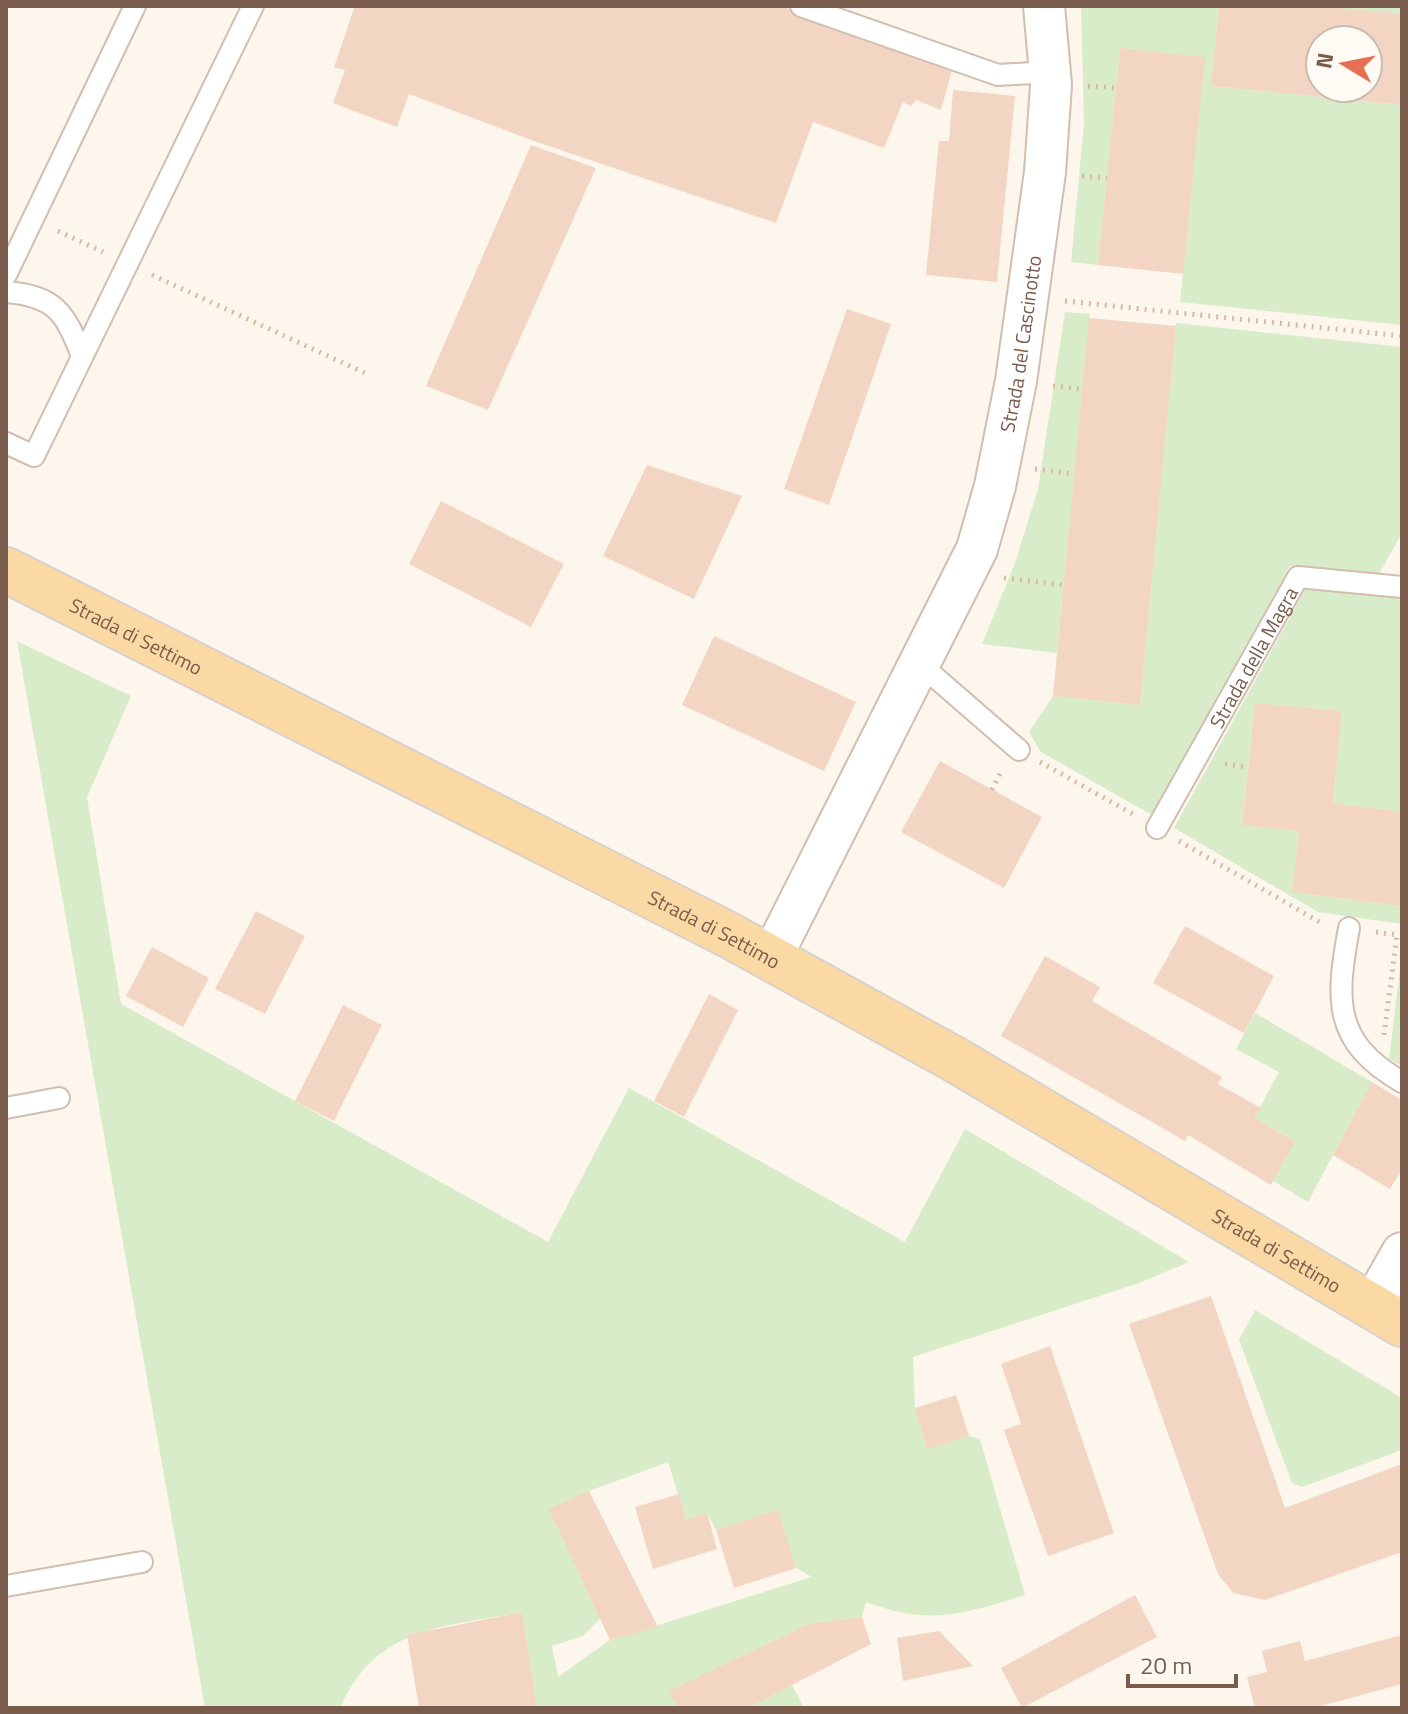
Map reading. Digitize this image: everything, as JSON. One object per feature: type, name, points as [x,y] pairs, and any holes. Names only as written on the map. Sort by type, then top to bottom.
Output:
[{"type":"main road","name":"Strada di Settimo","points":[[6,570],[771,958],[954,1059],[1387,1315]]},
{"type":"street","name":"Strada del Cascinotto","points":[[771,958],[967,571],[1000,464],[1045,172],[1050,72],[1044,6]]},
{"type":"street","points":[[1387,1315],[1402,1253]]},
{"type":"lane","points":[[6,275],[135,6]]},
{"type":"lane","points":[[6,443],[34,456],[253,6]]},
{"type":"lane","points":[[801,6],[998,75],[1050,72]]},
{"type":"lane","points":[[6,292],[42,298],[66,316],[82,356]]},
{"type":"lane","name":"Strada della Magra","points":[[1157,828],[1298,577],[1402,587]]},
{"type":"lane","points":[[921,665],[1019,750]]},
{"type":"lane","points":[[1349,928],[1339,992],[1348,1031],[1380,1069],[1402,1082]]},
{"type":"lane","points":[[6,1108],[59,1098]]},
{"type":"lane","points":[[6,1586],[142,1562]]},
{"type":"path","points":[[33,219],[365,373]]},
{"type":"path","points":[[1028,297],[1402,336]]},
{"type":"path","points":[[967,571],[1063,585]]},
{"type":"path","points":[[1019,750],[1321,924],[1400,933],[1380,1069]]},
{"type":"green space","points":[[1081,6],[1219,6],[1211,86],[1304,95],[1304,104],[1402,105],[1402,325],[1180,302],[1204,57],[1120,48],[1098,265],[1071,262],[1084,123]]},
{"type":"green space","points":[[1316,6],[1402,6],[1402,14]]},
{"type":"green space","points":[[1065,312],[1090,314],[1057,653],[982,644],[1015,563],[1038,489]]},
{"type":"green space","points":[[1176,323],[1402,347],[1402,533],[1379,574],[1290,566],[1152,815],[1041,752],[1029,732],[1053,696],[1140,705]]},
{"type":"green space","points":[[1306,588],[1402,598],[1402,812],[1333,803],[1342,711],[1255,703],[1242,824],[1299,831],[1292,892],[1402,906],[1402,924],[1318,912],[1174,828]]},
{"type":"green space","points":[[17,641],[131,696],[87,797],[121,1004],[548,1242],[629,1088],[905,1242],[965,1129],[1189,1262],[1139,1283],[913,1357],[915,1408],[927,1448],[969,1436],[980,1439],[1025,1595],[946,1615],[908,1614],[866,1602],[862,1617],[811,1623],[670,1691],[677,1708],[537,1708],[522,1612],[439,1628],[393,1645],[373,1660],[355,1681],[340,1708],[205,1708]],"holes":[[[668,1462],[686,1520],[707,1514],[716,1530],[778,1511],[796,1568],[812,1577],[610,1640],[558,1677],[552,1646],[583,1636],[600,1619],[589,1491]]]},
{"type":"green space","points":[[1402,952],[1402,1066],[1389,1059]]},
{"type":"green space","points":[[1255,1013],[1372,1082],[1308,1202],[1273,1181],[1294,1140],[1254,1118],[1279,1072],[1236,1049]]},
{"type":"green space","points":[[1255,1310],[1402,1398],[1402,1446],[1399,1451],[1302,1487],[1292,1483],[1239,1340]]},
{"type":"green space","points":[[792,1685],[804,1708],[748,1708]]},
{"type":"building","points":[[355,6],[781,6],[952,70],[941,110],[916,100],[911,106],[903,102],[884,148],[813,122],[776,223],[534,141],[409,94],[397,127],[333,103],[345,70],[334,67]]},
{"type":"building","points":[[1219,6],[1316,6],[1402,14],[1402,105],[1384,103],[1384,24],[1304,24],[1304,95],[1211,86]]},
{"type":"building","points":[[1120,48],[1205,57],[1183,274],[1098,265]]},
{"type":"building","points":[[953,90],[1015,96],[997,282],[926,275],[939,141],[949,141]]},
{"type":"building","points":[[531,145],[596,168],[488,410],[426,386]]},
{"type":"building","points":[[847,309],[891,324],[829,505],[784,489]]},
{"type":"building","points":[[1089,318],[1176,326],[1140,705],[1053,696]]},
{"type":"building","points":[[647,465],[742,496],[694,599],[603,556]]},
{"type":"building","points":[[441,501],[564,564],[531,627],[409,564]]},
{"type":"building","points":[[714,636],[856,702],[824,771],[682,705]]},
{"type":"building","points":[[1255,703],[1342,711],[1333,803],[1402,812],[1402,906],[1292,892],[1299,831],[1242,825]]},
{"type":"building","points":[[940,761],[1042,817],[1004,888],[901,832]]},
{"type":"building","points":[[256,911],[305,936],[265,1014],[215,989]]},
{"type":"building","points":[[1185,926],[1274,976],[1244,1033],[1153,983]]},
{"type":"building","points":[[152,947],[209,978],[183,1027],[126,996]]},
{"type":"building","points":[[1045,956],[1100,987],[1092,1001],[1222,1077],[1218,1084],[1261,1108],[1254,1118],[1295,1141],[1271,1185],[1188,1135],[1185,1141],[1001,1036]]},
{"type":"building","points":[[709,994],[738,1010],[684,1117],[654,1101]]},
{"type":"building","points":[[343,1005],[382,1025],[334,1121],[295,1101]]},
{"type":"building","points":[[1372,1082],[1402,1100],[1402,1169],[1390,1189],[1333,1155]]},
{"type":"building","points":[[1211,1296],[1285,1508],[1402,1464],[1402,1552],[1265,1600],[1233,1593],[1218,1574],[1129,1324]]},
{"type":"building","points":[[1050,1346],[1114,1533],[1048,1556],[1004,1430],[1021,1424],[1001,1364]]},
{"type":"building","points":[[956,1395],[969,1436],[927,1449],[915,1408]]},
{"type":"building","points":[[589,1491],[658,1627],[610,1640],[549,1509]]},
{"type":"building","points":[[679,1494],[686,1520],[707,1513],[717,1549],[653,1569],[635,1507]]},
{"type":"building","points":[[778,1510],[796,1568],[734,1588],[716,1530]]},
{"type":"building","points":[[1135,1595],[1157,1637],[1022,1708],[1001,1668]]},
{"type":"building","points":[[522,1612],[537,1708],[419,1708],[407,1635]]},
{"type":"building","points":[[862,1617],[871,1644],[748,1708],[677,1708],[669,1691],[811,1623]]},
{"type":"building","points":[[939,1631],[973,1666],[903,1681],[897,1638]]},
{"type":"building","points":[[1402,1635],[1402,1684],[1313,1708],[1255,1708],[1247,1677],[1267,1672],[1262,1651],[1300,1641],[1305,1661]]}]
